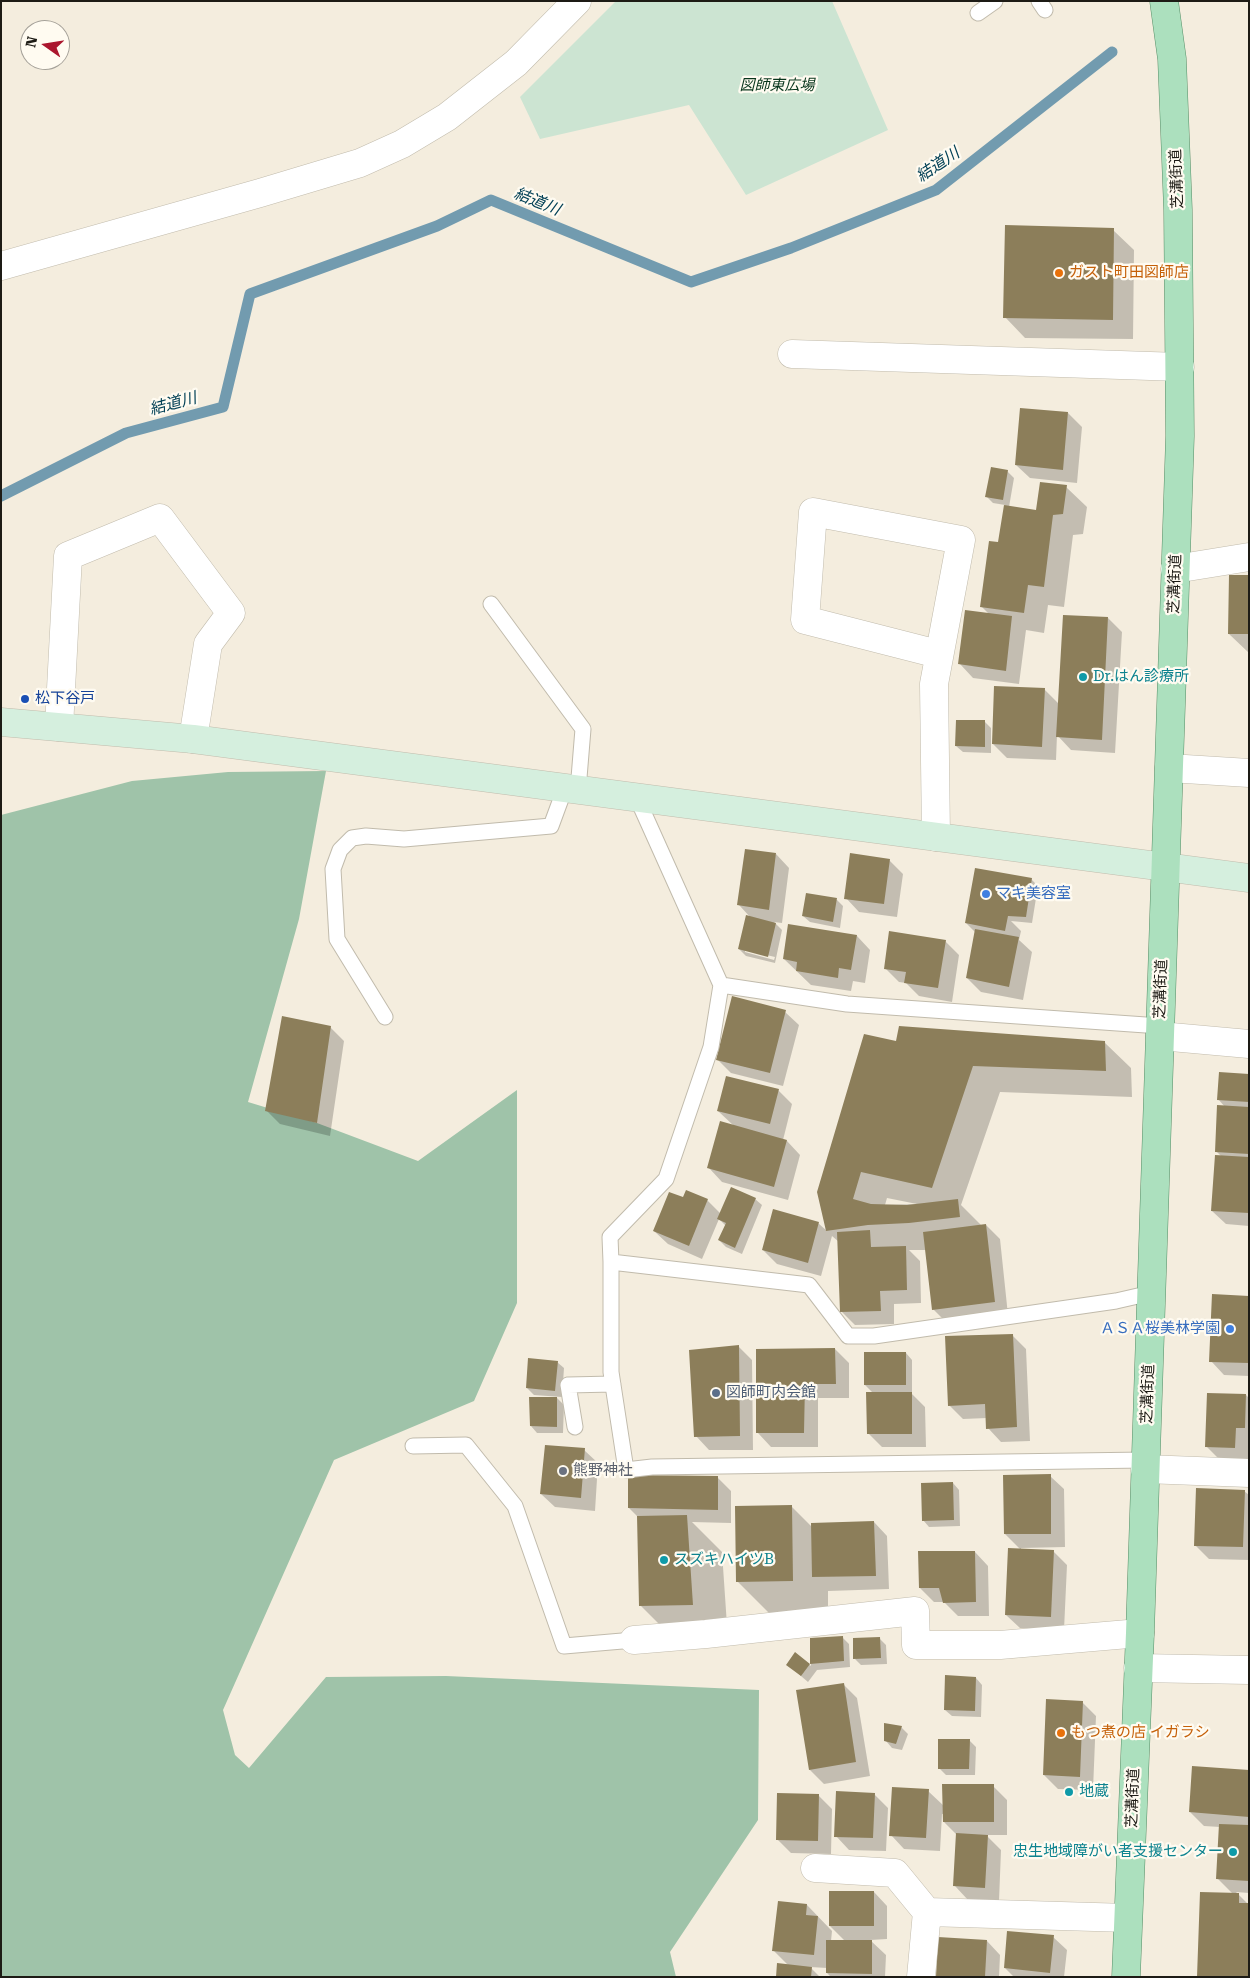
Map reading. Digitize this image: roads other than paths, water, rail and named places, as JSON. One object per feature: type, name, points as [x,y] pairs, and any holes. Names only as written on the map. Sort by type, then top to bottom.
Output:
[{"type":"main road","name":"芝溝街道","points":[[1126,1977],[1140,1633],[1180,436],[1178,210],[1172,59],[1164,1]]},
{"type":"street","points":[[1,266],[360,163],[402,144],[447,117],[516,63],[577,1]]},
{"type":"street","points":[[792,354],[1180,367]]},
{"type":"street","points":[[936,837],[934,684],[938,654],[961,540],[813,512],[805,620],[938,654]]},
{"type":"street","points":[[59,727],[68,556],[160,518],[231,613],[208,644],[193,740]]},
{"type":"street","points":[[1175,569],[1249,557]]},
{"type":"street","points":[[1,722],[193,740],[1249,878]]},
{"type":"street","points":[[1169,768],[1249,773]]},
{"type":"street","points":[[1160,1031],[1249,1044]]},
{"type":"street","points":[[1145,1465],[1249,1473]]},
{"type":"street","points":[[634,1640],[914,1611],[916,1645],[1000,1645],[1140,1633]]},
{"type":"street","points":[[1138,1668],[1249,1670]]},
{"type":"street","points":[[815,1868],[894,1873],[927,1912],[921,1977]]},
{"type":"street","points":[[927,1912],[1128,1918]]},
{"type":"lane","points":[[978,13],[994,1]]},
{"type":"lane","points":[[385,1017],[337,940],[333,869],[340,850],[352,838],[366,836],[404,839],[551,826],[572,789],[583,729],[491,604]]},
{"type":"lane","points":[[637,798],[721,985],[711,1047],[666,1178],[610,1237],[611,1372],[626,1470],[652,1467],[1145,1465]]},
{"type":"lane","points":[[721,985],[847,1004],[1160,1031]]},
{"type":"lane","points":[[611,1262],[809,1285],[848,1336],[874,1336],[903,1332],[1116,1301],[1151,1293]]},
{"type":"lane","points":[[576,1427],[568,1385],[613,1384]]},
{"type":"lane","points":[[412,1446],[466,1445],[515,1506],[564,1646],[634,1640]]},
{"type":"waterway","name":"結道川","points":[[1,496],[126,433],[223,407],[250,294],[437,226],[491,200],[691,282],[791,248],[936,190],[1112,52]]},
{"type":"place","name":"ガスト町田図師店","points":[[1059,273]]},
{"type":"place","name":"Dr.はん診療所","points":[[1083,677]]},
{"type":"place","name":"松下谷戸","points":[[25,699]]},
{"type":"place","name":"マキ美容室","points":[[986,894]]},
{"type":"place","name":"ＡＳＡ桜美林学園","points":[[1230,1329]]},
{"type":"place","name":"図師町内会館","points":[[716,1393]]},
{"type":"place","name":"熊野神社","points":[[563,1471]]},
{"type":"place","name":"スズキハイツB","points":[[664,1560]]},
{"type":"place","name":"もつ煮の店 イガラシ","points":[[1061,1733]]},
{"type":"place","name":"地蔵","points":[[1069,1792]]},
{"type":"place","name":"忠生地域障がい者支援センター","points":[[1233,1852]]},
{"type":"park label","name":"図師東広場","points":[[777,86]]}]
